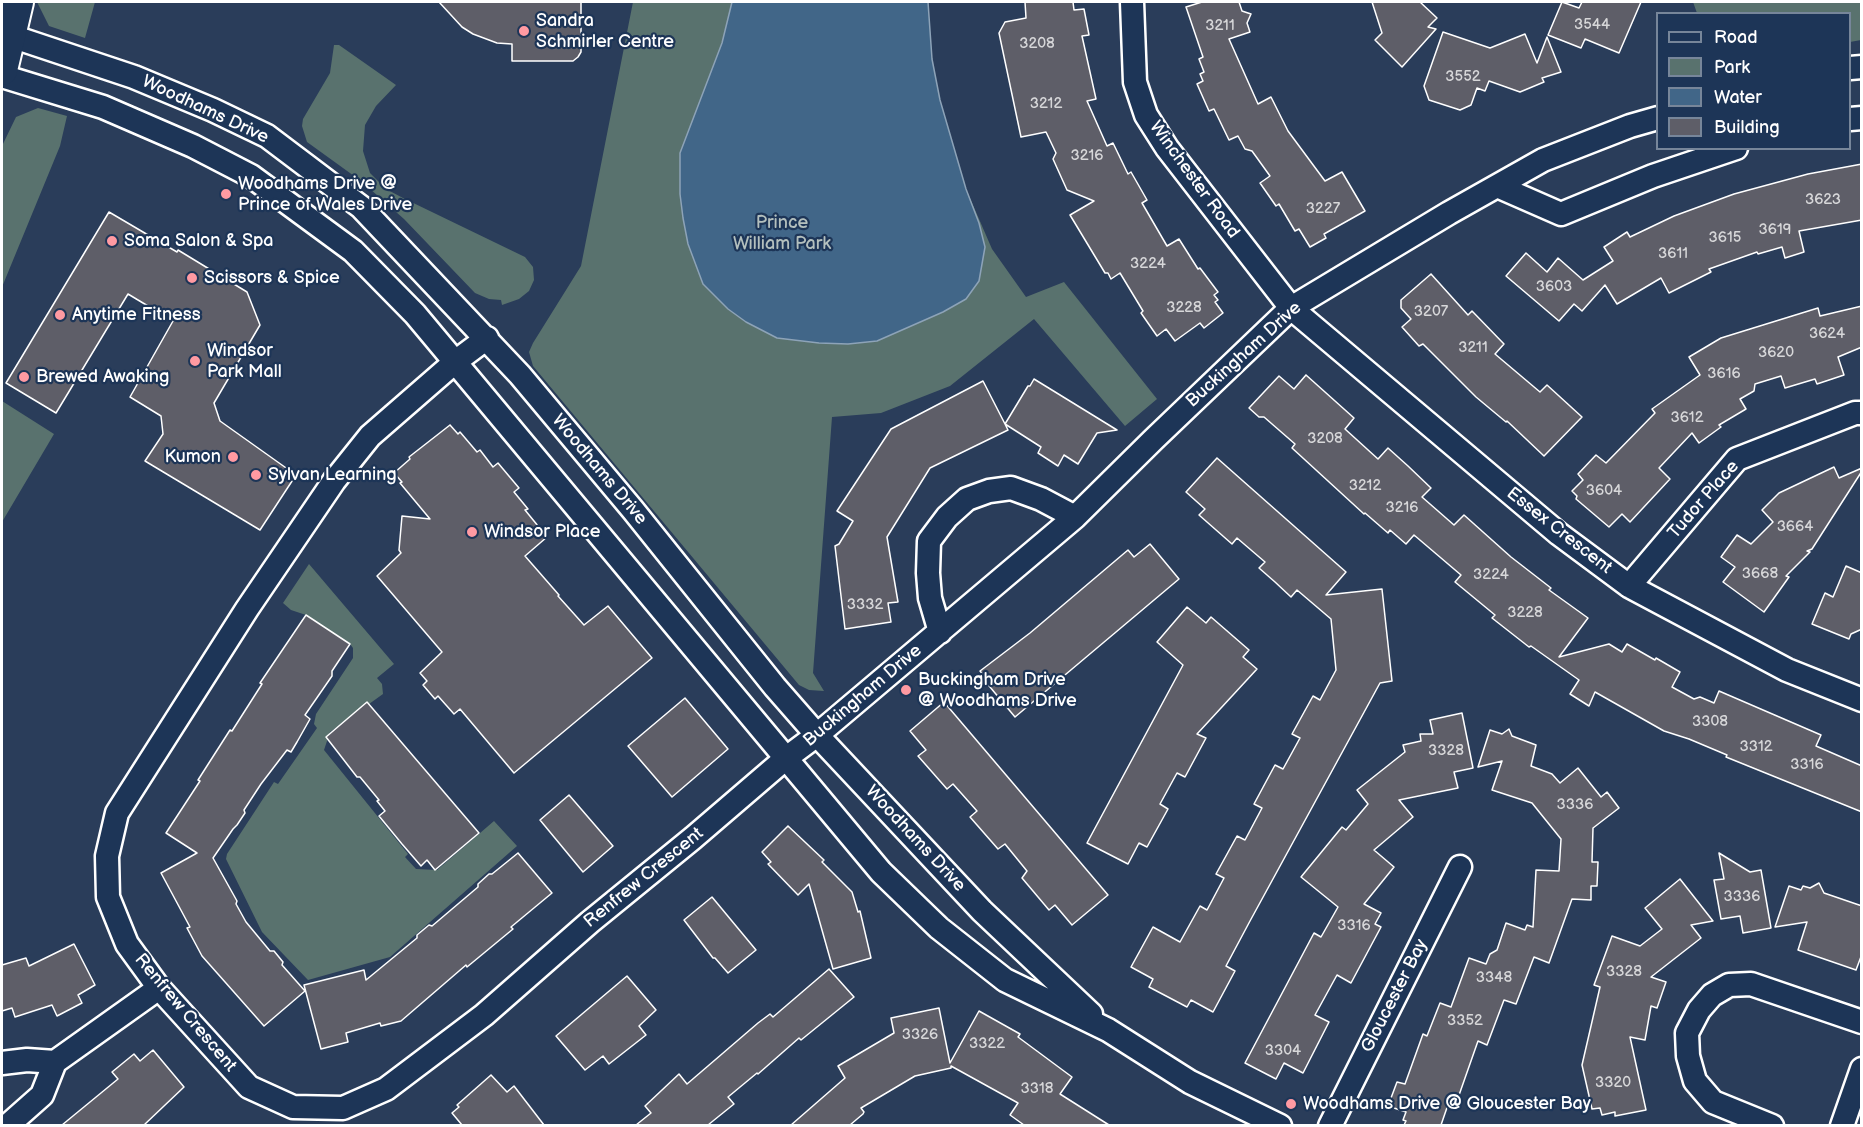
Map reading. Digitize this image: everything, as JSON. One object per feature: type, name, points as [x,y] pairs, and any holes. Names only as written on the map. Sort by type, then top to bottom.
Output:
[{"type":"main road","points":[[2,70],[6,35],[18,2]]},
{"type":"street","name":"Winchester Road","points":[[1132,2],[1136,82],[1146,115],[1167,148],[1291,308]]},
{"type":"street","name":"Woodhams Drive","points":[[6,35],[134,77],[213,110],[267,136],[361,207],[487,338],[618,492],[775,687],[817,735],[982,911],[1108,1030]]},
{"type":"street","name":"Woodhams Drive","points":[[2,76],[103,107],[193,146],[250,176],[353,251],[415,314],[881,872],[939,928],[1005,980],[1108,1030],[1190,1082],[1280,1125]]},
{"type":"street","name":"Buckingham Drive","points":[[785,759],[817,735],[1075,517],[1291,308],[1449,213],[1543,160],[1630,126],[1656,119]]},
{"type":"street","points":[[1497,186],[1561,214],[1653,176],[1730,150]]},
{"type":"street","name":"Essex Crescent","points":[[1291,308],[1559,534],[1629,586],[1787,670],[1862,700]]},
{"type":"street","name":"Renfrew Crescent","points":[[487,338],[455,362],[370,436],[334,481],[247,609],[117,813],[107,856],[108,897],[127,944],[159,988],[249,1087],[293,1107],[343,1108],[386,1089],[484,1016],[590,922],[785,759]]},
{"type":"street","name":"Tudor Place","points":[[1629,586],[1737,459],[1855,413],[1862,413]]},
{"type":"street","name":"Buckingham Drive","points":[[940,632],[930,598],[927,573],[930,541],[947,517],[967,499],[989,491],[1011,488],[1041,499],[1075,517]]},
{"type":"street","name":"Gloucester Bay","points":[[1330,1125],[1460,867]]},
{"type":"street","points":[[1772,1125],[1713,1102],[1695,1081],[1688,1056],[1687,1033],[1699,1010],[1712,995],[1729,985],[1751,984],[1862,1022]]},
{"type":"street","points":[[7,1125],[42,1095],[55,1062],[159,988]]},
{"type":"street","points":[[2,1063],[27,1060],[55,1062]]},
{"type":"street","points":[[1842,1125],[1862,1068]]},
{"type":"green space","points":[[37,2],[95,2],[85,38],[49,26]]},
{"type":"green space","name":"Prince William Park","points":[[633,2],[928,2],[932,59],[940,100],[966,189],[992,249],[1026,297],[1064,282],[1157,399],[1125,426],[1034,319],[950,386],[881,413],[832,417],[813,673],[824,691],[809,690],[799,685],[533,366],[529,352],[581,266]]},
{"type":"green space","points":[[1693,2],[1861,2],[1861,40],[1851,42],[1851,12],[1697,12]]},
{"type":"green space","points":[[334,45],[339,45],[396,85],[376,106],[365,125],[363,151],[370,173],[386,189],[525,257],[533,267],[534,280],[529,291],[519,299],[502,305],[501,300],[489,299],[475,293],[404,219],[361,181],[307,142],[302,126],[303,119],[330,73]]},
{"type":"green space","points":[[38,108],[67,116],[60,146],[2,287],[2,146],[16,117]]},
{"type":"green space","points":[[2,401],[54,434],[2,522]]},
{"type":"green space","points":[[309,564],[394,664],[377,678],[382,684],[383,694],[330,732],[324,750],[408,854],[405,857],[416,869],[437,870],[494,821],[517,846],[390,957],[308,980],[262,932],[226,859],[274,782],[278,784],[317,728],[314,724],[316,714],[353,658],[353,648],[350,644],[283,603]]},
{"type":"water","points":[[732,2],[928,2],[932,59],[940,100],[985,247],[979,281],[966,299],[943,312],[877,341],[848,344],[819,343],[777,338],[746,322],[728,309],[703,284],[688,244],[683,218],[680,194],[680,153],[722,43]]},
{"type":"building","name":"Sandra Schmirler Centre","points":[[439,2],[581,2],[581,52],[573,61],[512,61],[512,44],[497,43],[473,34],[462,27]]},
{"type":"building","points":[[1025,2],[1073,2],[1074,10],[1084,9],[1089,35],[1082,36],[1096,99],[1087,101],[1107,146],[1113,143],[1128,174],[1131,172],[1147,200],[1142,203],[1167,246],[1179,239],[1198,269],[1200,268],[1218,292],[1214,295],[1218,300],[1215,302],[1223,313],[1204,328],[1200,323],[1175,341],[1166,329],[1157,336],[1141,313],[1143,311],[1120,273],[1111,279],[1108,273],[1105,273],[1070,215],[1094,201],[1067,190],[1053,159],[1056,153],[1046,132],[1021,137],[999,33],[1005,22],[1026,18]]},
{"type":"building","points":[[1202,2],[1239,2],[1242,11],[1251,14],[1247,23],[1250,32],[1229,39],[1258,104],[1271,97],[1288,131],[1325,181],[1342,172],[1365,211],[1324,234],[1326,238],[1310,247],[1299,229],[1295,231],[1279,204],[1276,206],[1260,183],[1270,176],[1252,151],[1245,149],[1238,136],[1229,140],[1214,109],[1209,111],[1197,84],[1203,81],[1200,74],[1204,72],[1199,59],[1203,57],[1186,7]]},
{"type":"building","points":[[1372,2],[1420,2],[1437,18],[1428,27],[1436,29],[1402,67],[1375,40],[1382,33]]},
{"type":"building","points":[[1562,2],[1579,8],[1582,2],[1641,2],[1619,53],[1585,39],[1581,48],[1548,35]]},
{"type":"building","points":[[1443,32],[1490,48],[1525,34],[1537,63],[1547,37],[1561,72],[1542,78],[1544,82],[1520,92],[1489,81],[1485,91],[1477,88],[1471,105],[1460,110],[1429,100],[1424,86]]},
{"type":"building","points":[[1862,164],[1862,220],[1799,231],[1804,252],[1785,258],[1782,247],[1758,254],[1757,252],[1709,269],[1711,272],[1669,293],[1661,278],[1617,304],[1605,285],[1582,311],[1574,304],[1559,321],[1506,276],[1526,253],[1547,272],[1558,258],[1583,280],[1613,261],[1604,247],[1627,232],[1630,237],[1674,216],[1734,194],[1808,174]]},
{"type":"building","name":"Windsor Park Mall","points":[[109,212],[247,292],[260,325],[214,403],[220,421],[296,475],[260,530],[145,461],[163,434],[161,416],[130,397],[173,321],[128,294],[56,413],[6,383]]},
{"type":"building","points":[[1431,274],[1468,315],[1472,311],[1504,344],[1495,354],[1540,392],[1547,385],[1582,417],[1544,456],[1507,421],[1476,397],[1423,344],[1419,346],[1402,327],[1411,319],[1401,308],[1401,300]]},
{"type":"building","points":[[1862,306],[1862,347],[1838,357],[1844,375],[1817,384],[1815,379],[1785,388],[1781,376],[1755,384],[1754,391],[1740,399],[1746,409],[1719,425],[1721,427],[1699,443],[1692,433],[1659,468],[1670,479],[1630,522],[1622,514],[1609,527],[1576,499],[1577,496],[1572,491],[1583,480],[1578,474],[1596,455],[1606,463],[1655,413],[1652,409],[1700,375],[1689,357],[1721,338],[1818,308],[1820,316]]},
{"type":"building","points":[[1306,375],[1354,418],[1345,429],[1378,459],[1388,448],[1431,488],[1422,497],[1454,525],[1464,515],[1511,557],[1551,588],[1549,590],[1588,618],[1559,657],[1609,644],[1622,652],[1627,644],[1680,672],[1672,687],[1694,699],[1700,697],[1714,703],[1719,691],[1821,735],[1816,746],[1862,766],[1862,812],[1726,757],[1727,755],[1689,739],[1664,731],[1595,692],[1589,706],[1570,694],[1579,680],[1531,646],[1529,647],[1492,618],[1495,615],[1455,582],[1461,575],[1414,535],[1406,544],[1390,530],[1388,533],[1364,514],[1292,448],[1295,444],[1264,417],[1259,417],[1249,408],[1279,376],[1294,389]]},
{"type":"building","points":[[1034,379],[1117,430],[1097,433],[1078,464],[1064,455],[1058,466],[1038,453],[1041,447],[1005,424]]},
{"type":"building","points":[[983,381],[1008,430],[930,468],[887,537],[898,602],[888,603],[891,622],[845,629],[835,546],[839,544],[853,521],[837,511],[891,429]]},
{"type":"building","points":[[450,425],[458,434],[460,432],[477,452],[480,450],[493,467],[498,463],[519,488],[514,492],[547,537],[525,556],[558,596],[584,625],[608,606],[652,658],[514,773],[460,709],[454,714],[438,696],[435,699],[423,685],[427,681],[420,673],[442,652],[377,576],[401,553],[399,550],[402,516],[430,519],[394,473],[410,459],[409,457]]},
{"type":"building","points":[[1217,458],[1346,572],[1326,595],[1382,589],[1392,681],[1380,683],[1250,921],[1226,966],[1235,971],[1213,1012],[1191,1000],[1187,1007],[1149,987],[1153,979],[1131,967],[1153,927],[1180,942],[1200,906],[1207,910],[1224,878],[1216,874],[1237,836],[1245,840],[1262,808],[1254,804],[1275,765],[1283,769],[1300,738],[1292,734],[1313,696],[1320,700],[1336,670],[1331,619],[1297,590],[1291,597],[1259,568],[1265,562],[1237,538],[1232,544],[1199,515],[1205,509],[1186,492]]},
{"type":"building","points":[[1834,467],[1839,478],[1862,468],[1862,471],[1812,549],[1807,551],[1810,552],[1786,576],[1789,577],[1764,612],[1723,582],[1735,567],[1721,557],[1737,535],[1751,544],[1773,522],[1762,510],[1779,493]]},
{"type":"building","points":[[1150,544],[1179,579],[1015,717],[985,681],[987,680],[980,671],[1030,633],[1128,550],[1134,557]]},
{"type":"building","points":[[1846,566],[1862,573],[1862,629],[1851,634],[1849,639],[1812,624],[1825,593],[1833,597]]},
{"type":"building","points":[[1187,607],[1206,623],[1211,617],[1249,650],[1243,657],[1257,669],[1197,734],[1206,738],[1185,777],[1177,773],[1160,804],[1168,809],[1147,847],[1139,843],[1128,864],[1087,843],[1183,665],[1157,642]]},
{"type":"building","points":[[306,615],[350,644],[332,671],[332,676],[305,715],[310,719],[291,752],[287,750],[261,784],[244,810],[245,813],[213,858],[246,922],[270,951],[274,951],[283,962],[282,965],[305,991],[264,1026],[202,956],[187,928],[190,927],[161,873],[197,853],[166,833],[230,730],[232,731],[262,684],[260,683]]},
{"type":"building","points":[[685,698],[728,749],[672,797],[628,746]]},
{"type":"building","points":[[367,702],[479,833],[435,870],[427,860],[421,866],[379,816],[385,811],[377,801],[379,800],[360,777],[357,777],[326,737]]},
{"type":"building","points":[[944,702],[1108,895],[1072,925],[1055,905],[1049,910],[1022,878],[1027,871],[1005,844],[998,849],[970,817],[977,811],[953,784],[947,789],[918,756],[926,750],[910,731]]},
{"type":"building","points":[[1462,713],[1473,768],[1454,772],[1458,788],[1399,800],[1413,817],[1374,850],[1394,867],[1364,904],[1381,913],[1375,924],[1381,927],[1351,983],[1337,975],[1315,1015],[1329,1022],[1303,1073],[1284,1063],[1276,1079],[1245,1063],[1314,933],[1321,937],[1338,907],[1301,877],[1342,827],[1346,830],[1368,804],[1357,790],[1405,752],[1403,745],[1421,741],[1420,734],[1433,734],[1430,720]]},
{"type":"building","points":[[1509,729],[1512,736],[1536,745],[1531,766],[1552,774],[1560,783],[1578,768],[1601,797],[1607,792],[1619,808],[1593,828],[1592,862],[1598,862],[1597,886],[1591,886],[1591,900],[1572,899],[1549,963],[1534,957],[1516,1004],[1504,1000],[1487,1045],[1478,1041],[1458,1098],[1451,1096],[1441,1125],[1404,1125],[1406,1112],[1388,1106],[1397,1082],[1405,1084],[1423,1034],[1427,1036],[1440,1003],[1451,1007],[1469,958],[1486,964],[1490,954],[1497,950],[1506,923],[1525,930],[1527,925],[1533,927],[1536,870],[1559,871],[1561,839],[1532,803],[1492,790],[1502,761],[1478,767],[1490,730],[1502,734]]},
{"type":"building","points":[[569,795],[613,846],[583,872],[540,820]]},
{"type":"building","points":[[788,826],[824,860],[822,862],[852,892],[858,912],[860,911],[871,958],[833,969],[809,884],[798,895],[768,864],[771,862],[762,852]]},
{"type":"building","points":[[518,853],[552,893],[511,927],[513,929],[467,967],[466,965],[401,1021],[381,1026],[380,1023],[346,1033],[348,1042],[321,1049],[304,985],[364,970],[366,980],[417,938],[417,935],[429,925],[432,926],[478,887],[478,884],[489,874]]},
{"type":"building","points":[[1719,853],[1750,872],[1761,870],[1771,928],[1743,933],[1740,916],[1721,919],[1714,880],[1724,879]]},
{"type":"building","points":[[1680,879],[1713,921],[1691,925],[1701,938],[1651,977],[1666,982],[1657,1008],[1651,1006],[1645,1040],[1630,1037],[1646,1110],[1615,1116],[1615,1112],[1602,1115],[1600,1108],[1592,1109],[1582,1065],[1600,987],[1594,985],[1612,936],[1640,946],[1662,929],[1645,908]]},
{"type":"building","points":[[1819,883],[1824,893],[1862,906],[1862,954],[1856,970],[1798,950],[1807,922],[1775,927],[1789,886],[1801,890],[1803,886],[1810,888]]},
{"type":"building","points":[[712,897],[756,950],[728,973],[713,958],[684,920]]},
{"type":"building","points":[[74,944],[95,985],[78,995],[82,1003],[57,1016],[52,1005],[15,1017],[12,1008],[2,1011],[2,965],[26,958],[29,966]]},
{"type":"building","points":[[829,969],[854,997],[801,1040],[799,1038],[728,1097],[734,1104],[708,1125],[636,1125],[651,1113],[645,1106],[679,1074],[687,1084],[758,1023],[770,1014],[773,1017]]},
{"type":"building","points":[[627,976],[656,1010],[639,1026],[646,1035],[609,1064],[603,1056],[585,1070],[556,1036]]},
{"type":"building","points":[[939,1008],[950,1063],[979,1011],[1020,1034],[1018,1037],[1072,1077],[1060,1094],[1109,1125],[1024,1125],[1010,1115],[1018,1103],[951,1066],[951,1068],[915,1076],[861,1108],[863,1114],[850,1125],[791,1125],[845,1078],[838,1066],[894,1033],[891,1018]]},
{"type":"building","points":[[153,1050],[184,1087],[144,1125],[62,1125],[118,1079],[112,1072],[134,1054],[140,1061]]},
{"type":"building","points":[[491,1075],[507,1092],[514,1086],[544,1125],[462,1125],[452,1113],[459,1107],[457,1105]]},
{"type":"place","name":"Sandra Schmirler Centre","points":[[524,31]]},
{"type":"place","name":"Woodhams Drive @ Prince of Wales Drive","points":[[226,194]]},
{"type":"place","name":"Soma Salon & Spa","points":[[112,241]]},
{"type":"place","name":"Scissors & Spice","points":[[192,278]]},
{"type":"place","name":"Anytime Fitness","points":[[60,315]]},
{"type":"place","name":"Windsor Park Mall","points":[[195,361]]},
{"type":"place","name":"Brewed Awaking","points":[[24,377]]},
{"type":"place","name":"Kumon","points":[[233,457]]},
{"type":"place","name":"Sylvan Learning","points":[[256,475]]},
{"type":"place","name":"Windsor Place","points":[[472,532]]},
{"type":"place","name":"Buckingham Drive @ Woodhams Drive","points":[[906,690]]},
{"type":"place","name":"Woodhams Drive @ Gloucester Bay","points":[[1291,1104]]}]
